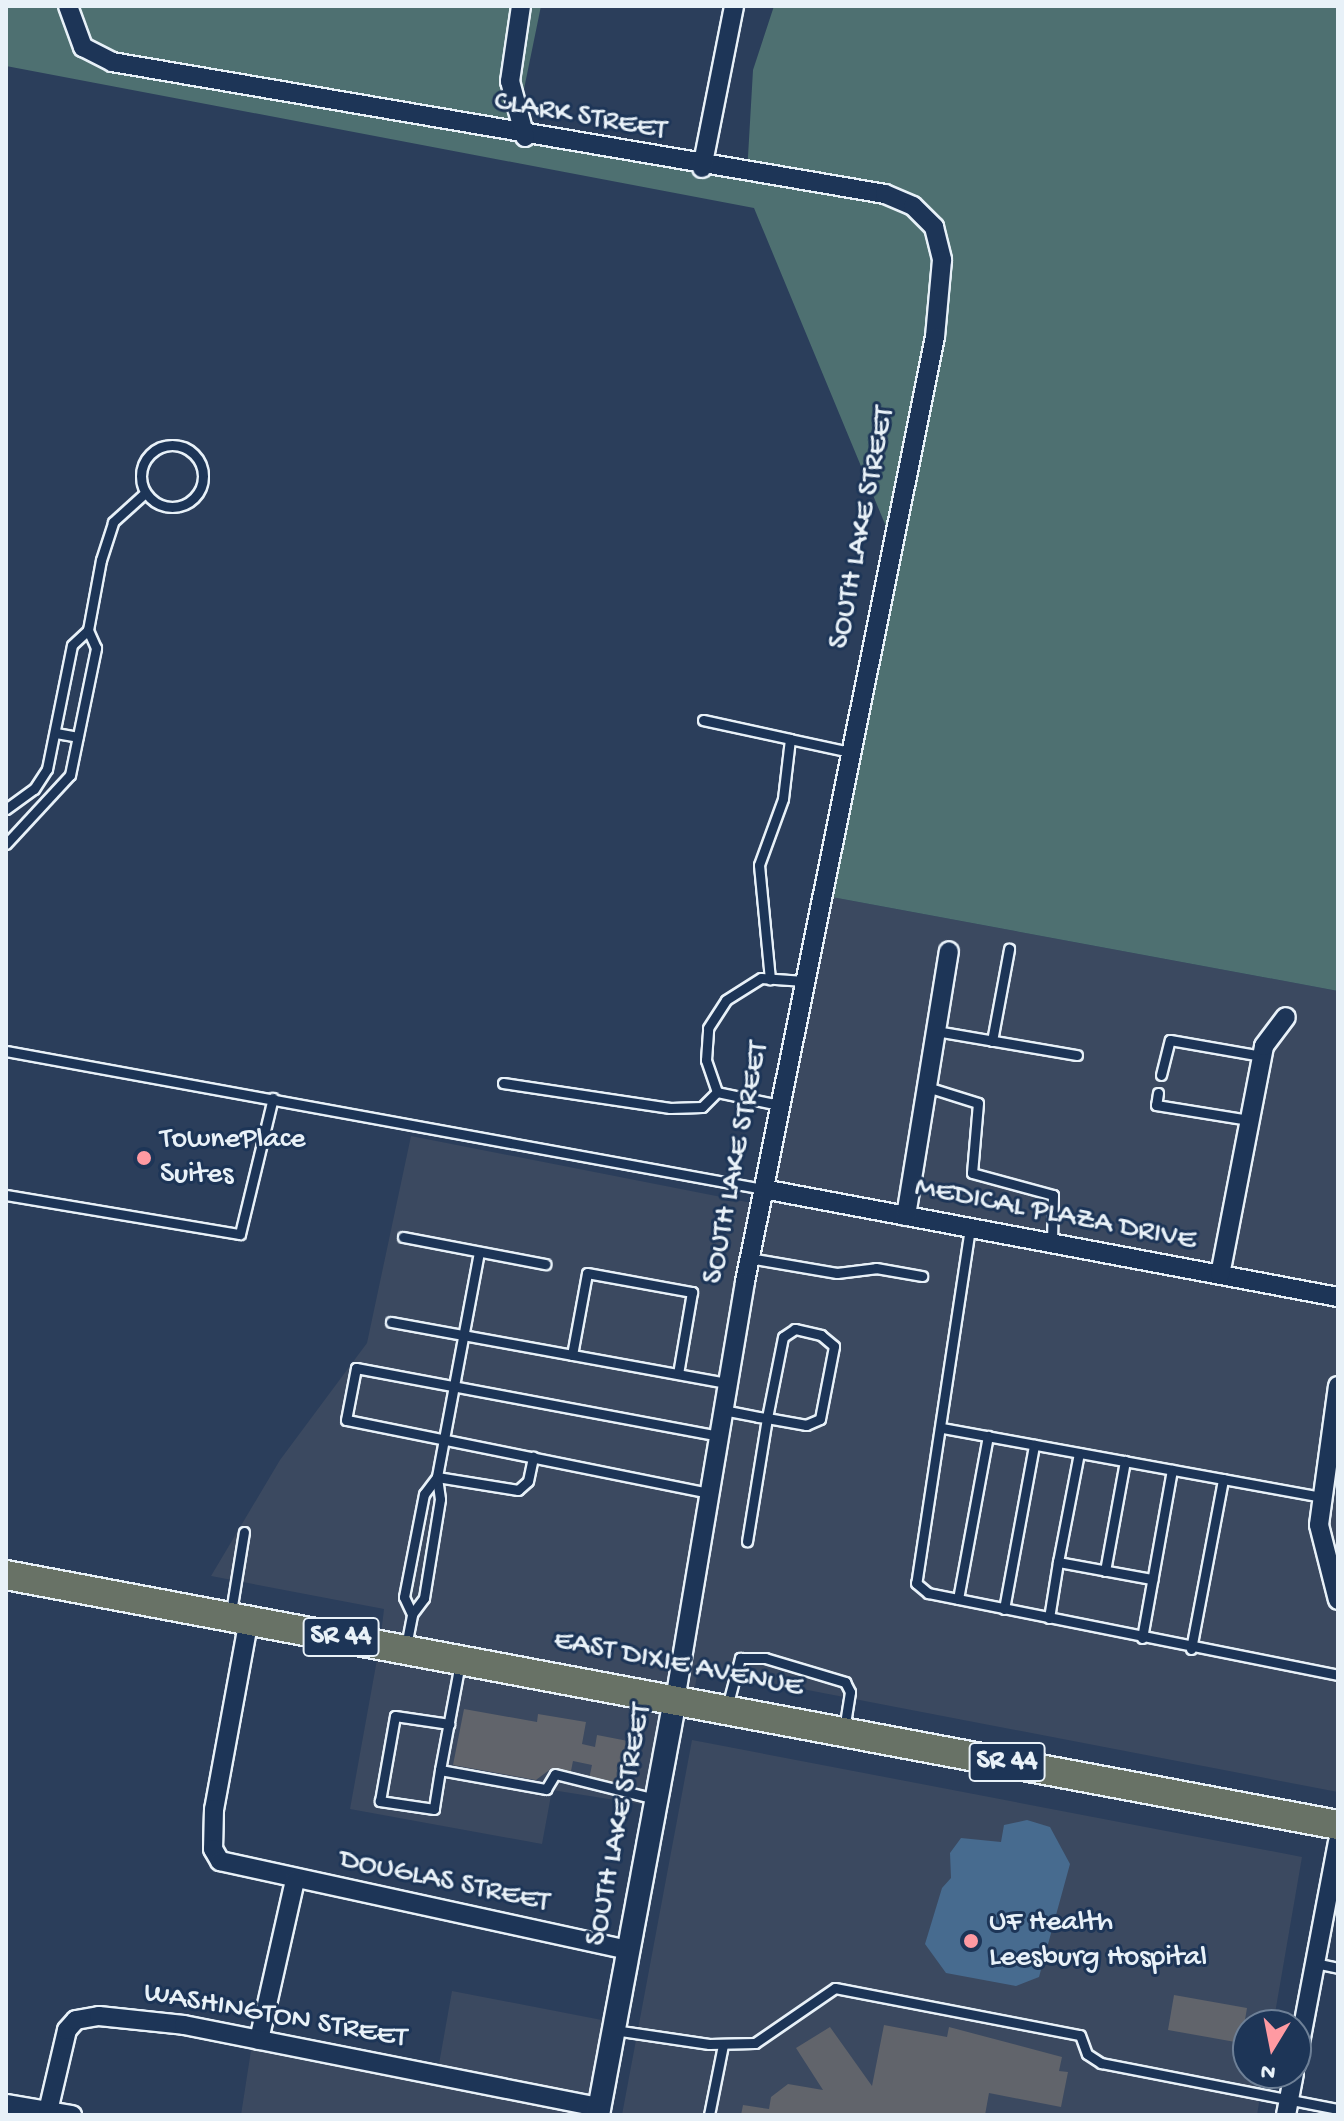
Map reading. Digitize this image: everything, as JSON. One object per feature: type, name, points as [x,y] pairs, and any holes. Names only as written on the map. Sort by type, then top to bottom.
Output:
[{"type":"main road","name":"EAST DIXIE AVENUE","points":[[6,1575],[1338,1825]]},
{"type":"street","name":"CLARK STREET","points":[[68,6],[74,33],[98,57],[702,168],[885,194],[913,206],[934,227]]},
{"type":"street","points":[[521,6],[510,81],[525,137]]},
{"type":"street","points":[[702,168],[734,6]]},
{"type":"street","name":"SOUTH LAKE STREET","points":[[599,2111],[675,1700],[749,1258],[935,337],[942,260],[934,227]]},
{"type":"street","points":[[906,1216],[949,951]]},
{"type":"street","points":[[1220,1275],[1262,1056],[1270,1032],[1286,1017]]},
{"type":"street","name":"MEDICAL PLAZA DRIVE","points":[[763,1189],[1338,1297]]},
{"type":"street","points":[[1338,1386],[1334,1428],[1321,1497],[1320,1542],[1338,1600]]},
{"type":"street","name":"DOUGLAS STREET","points":[[240,1618],[214,1809],[213,1849],[220,1861],[295,1880],[628,1950]]},
{"type":"street","points":[[1306,2009],[1338,1842]]},
{"type":"street","points":[[259,2040],[295,1880]]},
{"type":"street","name":"WASHINGTON STREET","points":[[48,2111],[67,2030],[83,2017],[142,2020],[259,2040],[599,2111]]},
{"type":"street","points":[[6,2104],[72,2115]]},
{"type":"lane","points":[[175,445],[199,461],[200,491],[184,505],[162,506],[145,493],[140,474],[156,449],[175,445]]},
{"type":"lane","points":[[6,809],[34,789],[56,733],[72,645],[88,630],[113,522],[145,493]]},
{"type":"lane","points":[[6,844],[57,795],[70,775],[96,648],[88,630]]},
{"type":"lane","points":[[703,720],[850,752]]},
{"type":"lane","points":[[56,733],[78,737]]},
{"type":"lane","points":[[770,979],[759,865],[783,799],[790,739]]},
{"type":"lane","points":[[992,1041],[1009,949]]},
{"type":"lane","points":[[717,1092],[706,1060],[708,1028],[726,1000],[770,979],[804,981]]},
{"type":"lane","points":[[936,1031],[1077,1055]]},
{"type":"lane","points":[[1161,1075],[1170,1040],[1262,1056]]},
{"type":"lane","points":[[6,1051],[763,1189]]},
{"type":"lane","points":[[503,1083],[670,1108],[702,1107],[717,1092]]},
{"type":"lane","points":[[927,1087],[978,1103],[972,1173],[1053,1195],[1052,1243]]},
{"type":"lane","points":[[717,1092],[779,1105]]},
{"type":"lane","points":[[1158,1093],[1156,1105],[1249,1120]]},
{"type":"lane","points":[[6,1195],[240,1234],[273,1098]]},
{"type":"lane","points":[[970,1228],[939,1399],[942,1428],[916,1583],[958,1599],[1191,1649],[1338,1675]]},
{"type":"lane","points":[[403,1237],[545,1264]]},
{"type":"lane","points":[[406,1649],[412,1614],[424,1598],[435,1527],[437,1477],[479,1252]]},
{"type":"lane","points":[[749,1258],[837,1273],[876,1268],[922,1276]]},
{"type":"lane","points":[[572,1355],[587,1273],[692,1292],[678,1374]]},
{"type":"lane","points":[[391,1322],[728,1383]]},
{"type":"lane","points":[[723,1410],[767,1418],[806,1425],[820,1419],[834,1346],[821,1335],[795,1329],[783,1337],[767,1418],[747,1541]]},
{"type":"lane","points":[[709,1493],[346,1420],[356,1368],[719,1436]]},
{"type":"lane","points":[[942,1428],[1321,1497]]},
{"type":"lane","points":[[958,1599],[988,1436]]},
{"type":"lane","points":[[1004,1609],[1034,1445]]},
{"type":"lane","points":[[1049,1618],[1079,1453]]},
{"type":"lane","points":[[437,1477],[518,1490],[528,1481],[533,1457]]},
{"type":"lane","points":[[1105,1571],[1125,1461]]},
{"type":"lane","points":[[1142,1638],[1172,1470]]},
{"type":"lane","points":[[412,1614],[404,1597],[424,1494],[437,1477]]},
{"type":"lane","points":[[1191,1649],[1223,1479]]},
{"type":"lane","points":[[419,1524],[435,1527]]},
{"type":"lane","points":[[240,1618],[244,1532]]},
{"type":"lane","points":[[1058,1562],[1152,1579]]},
{"type":"lane","points":[[726,1709],[740,1658],[765,1658],[845,1682],[850,1692],[844,1732]]},
{"type":"lane","points":[[449,1724],[395,1716],[380,1801],[434,1809],[461,1659]]},
{"type":"lane","points":[[440,1770],[546,1789],[555,1774],[656,1799]]},
{"type":"lane","points":[[1315,1963],[1338,1968]]},
{"type":"lane","points":[[614,2030],[723,2045],[755,2043],[835,1988],[1080,2035],[1087,2054],[1101,2063],[1288,2107],[1338,2109]]},
{"type":"lane","points":[[709,2115],[723,2045]]},
{"type":"shaded area","points":[[821,895],[1338,991],[1338,1792],[698,1669],[694,1693],[381,1634],[384,1609],[211,1576],[280,1460],[367,1343],[411,1136],[762,1205]]},
{"type":"shaded area","points":[[378,1654],[665,1708],[646,1805],[552,1790],[542,1844],[350,1809]]},
{"type":"shaded area","name":"UF Health Leesburg Hospital","points":[[692,1740],[1302,1857],[1276,2009],[1232,2009],[1232,2089],[1261,2089],[1257,2115],[622,2115]]},
{"type":"shaded area","points":[[1027,1820],[1050,1827],[1070,1864],[1039,1977],[1016,1986],[946,1973],[925,1944],[942,1888],[951,1878],[950,1853],[961,1838],[1001,1842],[1004,1825]]},
{"type":"shaded area","points":[[452,1991],[607,2021],[589,2115],[241,2115],[252,2044],[436,2081]]},
{"type":"green space","points":[[6,6],[541,6],[515,133],[747,174],[753,70],[774,6],[1338,6],[1338,991],[821,895],[892,541],[754,208],[6,66]]},
{"type":"building","points":[[464,1709],[537,1722],[538,1714],[586,1722],[582,1744],[595,1747],[597,1735],[628,1741],[620,1785],[589,1779],[592,1765],[573,1761],[571,1771],[552,1768],[536,1780],[453,1765]]},
{"type":"building","points":[[1174,1995],[1247,2008],[1232,2009],[1232,2041],[1168,2030]]},
{"type":"building","points":[[884,2025],[947,2037],[949,2027],[1062,2057],[1059,2071],[1068,2072],[1061,2107],[989,2093],[985,2115],[741,2115],[743,2105],[769,2109],[771,2097],[788,2084],[823,2090],[796,2048],[830,2027],[872,2086]]},
{"type":"place","name":"TownePlace Suites","points":[[144,1158]]},
{"type":"place","name":"UF Health Leesburg Hospital","points":[[971,1941]]}]
